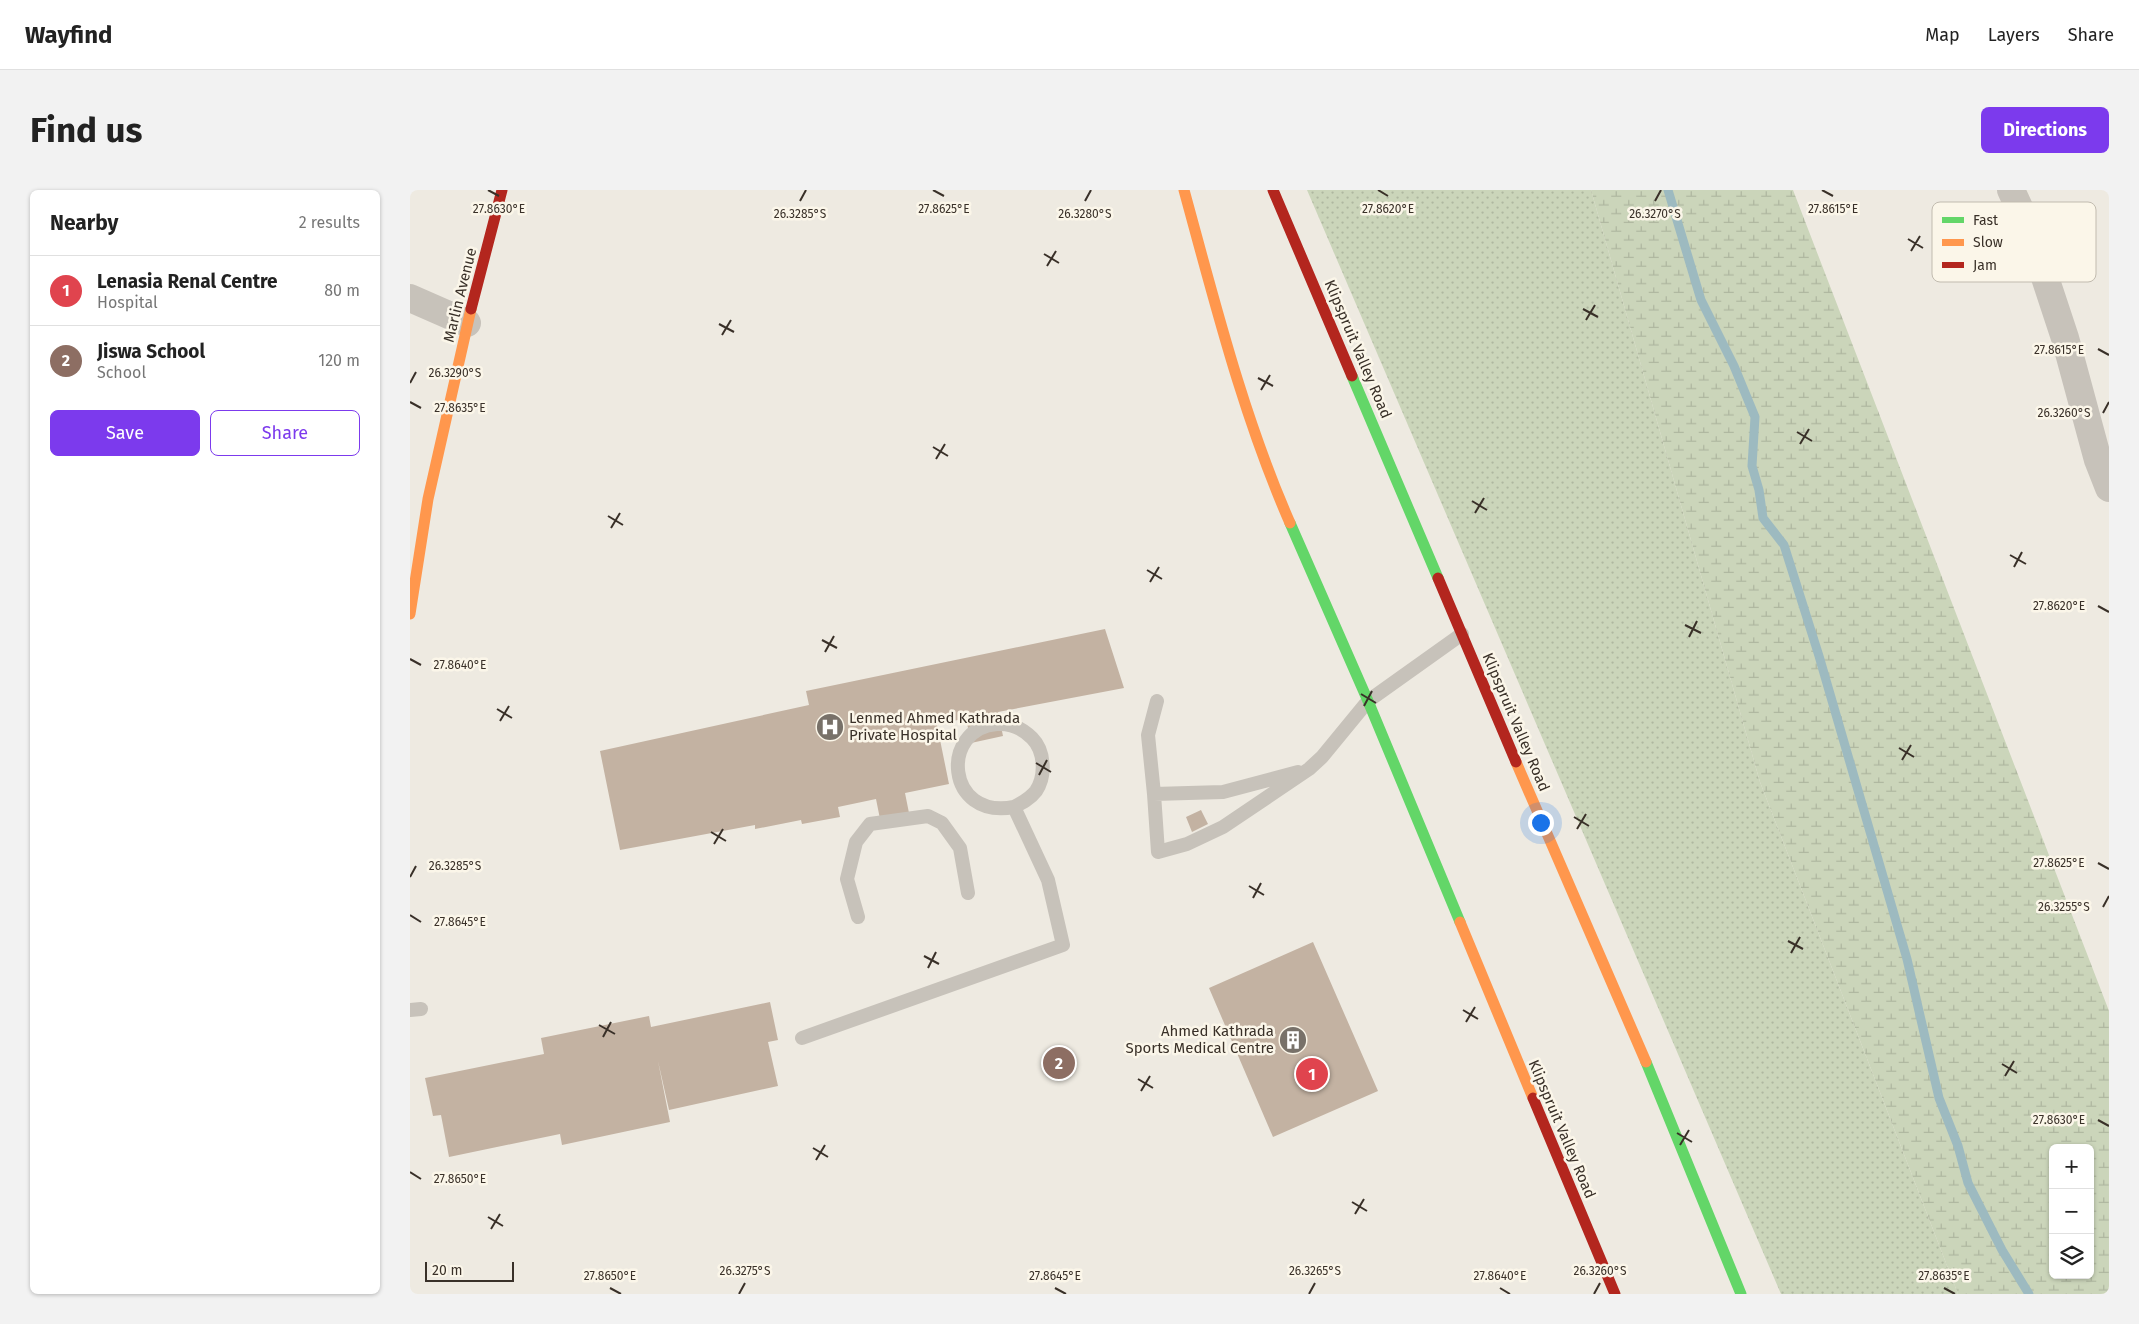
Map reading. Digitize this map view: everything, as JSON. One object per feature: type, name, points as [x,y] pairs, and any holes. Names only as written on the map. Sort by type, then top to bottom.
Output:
[{"type":"main road","name":"Marlin Avenue","points":[[410,614],[428,499],[467,323],[502,190]]},
{"type":"main road","name":"Klipspruit Valley Road","points":[[1184,190],[1235,375],[1272,480],[1368,701],[1615,1294]]},
{"type":"main road","name":"Klipspruit Valley Road","points":[[1273,190],[1626,1013],[1740,1294]]},
{"type":"street","points":[[2012,190],[2017,202]]},
{"type":"street","points":[[2047,282],[2065,338],[2098,460],[2109,488]]},
{"type":"street","points":[[410,298],[467,323]]},
{"type":"lane","points":[[1157,701],[1148,735],[1158,852],[1187,844],[1223,827],[1309,769],[1368,701],[1462,634]]},
{"type":"lane","points":[[990,725],[1014,726],[1024,731],[1034,740],[1041,752],[1043,765],[1041,779],[1036,791],[1026,801],[1014,807],[1000,810],[986,808],[974,801],[964,790],[959,777],[958,762],[962,748],[970,736],[990,725]]},
{"type":"lane","points":[[1154,794],[1223,792],[1309,769]]},
{"type":"lane","points":[[802,1038],[1063,945],[1048,880],[1014,807]]},
{"type":"lane","points":[[858,916],[846,879],[856,842],[870,824],[928,816],[942,823],[960,848],[968,894]]},
{"type":"green space","points":[[1307,190],[1591,190],[1760,782],[1958,1294],[1781,1294]]},
{"type":"green space","points":[[1591,190],[1793,190],[2109,1011],[2109,1294],[1958,1294],[1760,782]]},
{"type":"building","name":"Lenmed Ahmed Kathrada Private Hospital","points":[[1105,629],[1124,688],[998,712],[1003,736],[971,743],[966,718],[937,725],[949,784],[905,793],[911,823],[882,829],[876,799],[838,807],[840,817],[802,824],[801,820],[755,829],[755,825],[620,850],[600,751],[809,705],[806,691]]},
{"type":"building","points":[[1201,810],[1208,824],[1192,832],[1186,817]]},
{"type":"building","name":"Ahmed Kathrada Sports Medical Centre","points":[[1313,942],[1378,1091],[1273,1137],[1209,988]]},
{"type":"building","points":[[770,1002],[778,1040],[768,1042],[778,1086],[669,1110],[658,1061],[670,1122],[562,1145],[560,1134],[449,1157],[441,1115],[433,1116],[425,1078],[544,1054],[541,1038],[649,1016],[651,1027]]},
{"type":"waterway","points":[[1668,190],[1701,300],[1734,366],[1755,417],[1752,466],[1759,490],[1763,518],[1784,545],[1819,656],[1907,959],[1939,1098],[1958,1146],[1968,1183],[2002,1250],[2029,1294]]},
{"type":"traffic: fast","points":[[1352,376],[1438,578]]},
{"type":"traffic: fast","points":[[1290,523],[1368,701],[1460,922]]},
{"type":"traffic: fast","points":[[1646,1062],[1741,1294]]},
{"type":"traffic: slow","points":[[1184,190],[1244,400],[1273,483],[1290,523]]},
{"type":"traffic: slow","points":[[410,614],[428,499],[471,309]]},
{"type":"traffic: slow","points":[[1516,762],[1646,1062]]},
{"type":"traffic: slow","points":[[1460,922],[1533,1098]]},
{"type":"traffic: jam","points":[[471,309],[502,190]]},
{"type":"traffic: jam","points":[[1273,190],[1352,376]]},
{"type":"traffic: jam","points":[[1438,578],[1516,762]]},
{"type":"traffic: jam","points":[[1533,1098],[1615,1294]]},
{"type":"place","name":"Lenmed Ahmed Kathrada Private Hospital","points":[[830,727]]},
{"type":"place","name":"Ahmed Kathrada Sports Medical Centre","points":[[1293,1040]]},
{"type":"place","name":"Jiswa School","points":[[1059,1063]]},
{"type":"place","name":"Lenasia Renal Centre","points":[[1312,1074]]}]
